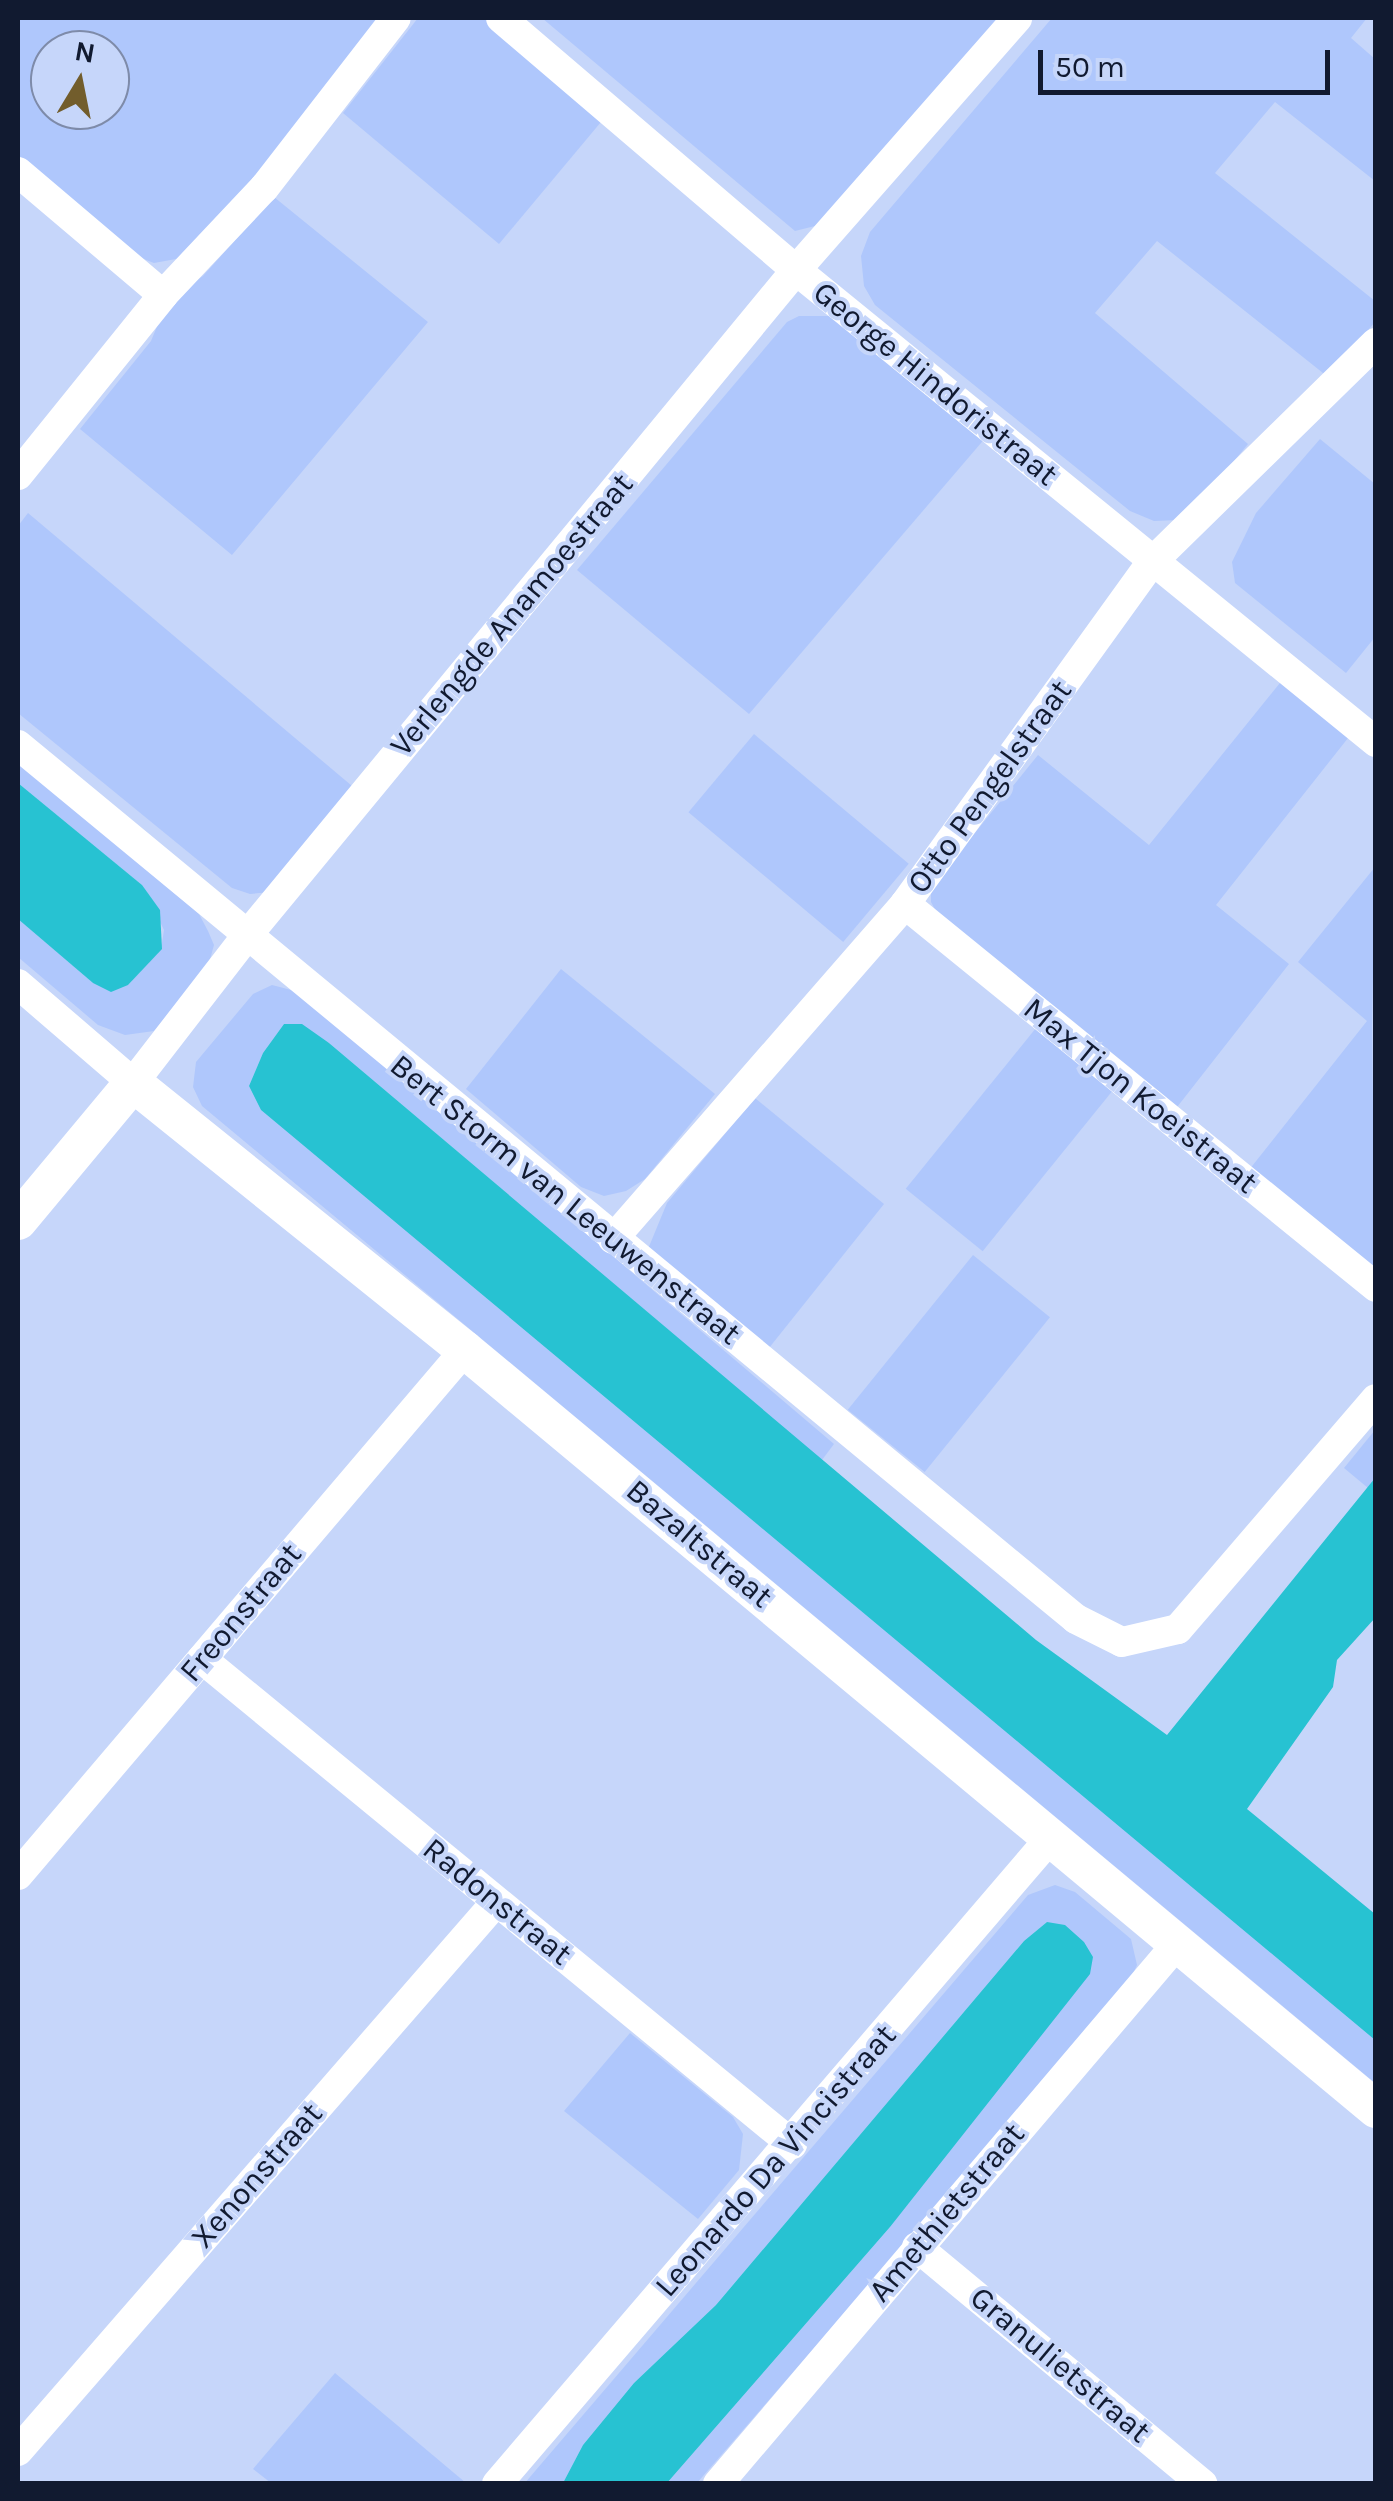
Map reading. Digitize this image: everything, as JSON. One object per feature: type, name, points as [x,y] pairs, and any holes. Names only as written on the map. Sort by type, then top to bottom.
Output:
[{"type":"street","points":[[18,475],[163,294],[264,188],[396,18]]},
{"type":"street","name":"George Hindoristraat","points":[[501,18],[796,270],[1376,742]]},
{"type":"street","name":"Verlengde Anamoestraat","points":[[18,1221],[796,270],[1017,18]]},
{"type":"street","points":[[18,172],[163,294]]},
{"type":"street","name":"Otto Pengelstraat","points":[[613,1239],[905,904],[1152,562],[1376,343]]},
{"type":"street","name":"Bert Storm van Leeuwenstraat","points":[[18,746],[1076,1619],[1122,1642],[1178,1629],[1376,1399]]},
{"type":"street","name":"Max Tjon Koeistraat","points":[[905,904],[1376,1287]]},
{"type":"street","name":"Bazaltstraat","points":[[18,984],[133,1084],[465,1350],[1052,1836],[1376,2110]]},
{"type":"street","name":"Freonstraat","points":[[18,1875],[465,1350]]},
{"type":"street","name":"Radonstraat","points":[[202,1659],[792,2144]]},
{"type":"street","name":"Leonardo Da Vincistraat","points":[[497,2484],[1052,1836]]},
{"type":"street","name":"Xenonstraat","points":[[18,2451],[496,1902]]},
{"type":"street","name":"Amethietstraat","points":[[718,2484],[1177,1944]]},
{"type":"street","name":"Granulietstraat","points":[[918,2247],[1202,2484]]},
{"type":"shaded area","points":[[18,18],[398,18],[187,257],[154,263],[141,258],[18,155]]},
{"type":"shaded area","points":[[418,18],[487,18],[606,116],[499,244],[343,113]]},
{"type":"shaded area","points":[[542,18],[1001,18],[819,225],[795,231]]},
{"type":"shaded area","points":[[1052,18],[1367,18],[1351,38],[1375,59],[1375,181],[1275,102],[1215,173],[1375,301],[1375,322],[1328,377],[1157,241],[1095,313],[1248,444],[1193,511],[1178,520],[1154,521],[1130,511],[875,305],[864,286],[861,256],[870,232]]},
{"type":"shaded area","points":[[274,197],[428,322],[232,555],[80,429],[151,341],[163,312],[179,292],[203,276]]},
{"type":"shaded area","points":[[799,316],[832,316],[987,436],[749,714],[577,570],[787,322]]},
{"type":"shaded area","points":[[1320,439],[1375,484],[1375,637],[1346,673],[1235,583],[1232,562],[1256,513]]},
{"type":"shaded area","points":[[28,513],[358,791],[271,892],[250,894],[232,888],[18,713],[18,526]]},
{"type":"shaded area","points":[[1284,678],[1352,733],[1216,905],[1289,964],[1174,1111],[939,917],[931,902],[931,887],[1038,755],[1149,845]]},
{"type":"shaded area","points":[[754,734],[909,864],[843,942],[688,812]]},
{"type":"shaded area","points":[[18,762],[199,914],[208,931],[214,945],[209,963],[154,1031],[125,1035],[98,1025],[18,957],[18,919],[93,983],[128,985],[161,949],[164,930],[142,885],[18,783]]},
{"type":"shaded area","points":[[18,783],[142,885],[160,910],[162,949],[128,985],[111,992],[93,983],[18,919]]},
{"type":"shaded area","points":[[1375,867],[1375,1280],[1245,1175],[1367,1021],[1298,962]]},
{"type":"shaded area","points":[[561,969],[715,1094],[645,1179],[626,1191],[604,1196],[581,1187],[466,1089]]},
{"type":"shaded area","points":[[272,985],[295,991],[317,1005],[834,1444],[822,1460],[329,1043],[284,1024],[263,1053],[249,1086],[261,1110],[1375,2040],[1375,2083],[202,1106],[193,1087],[196,1062],[253,994]]},
{"type":"shaded area","points":[[284,1024],[302,1024],[329,1043],[1036,1640],[1167,1735],[1375,1478],[1375,1618],[1337,1660],[1333,1687],[1247,1809],[1375,1914],[1375,2040],[261,1110],[249,1086],[263,1053]]},
{"type":"shaded area","points":[[1036,1028],[1113,1090],[983,1251],[906,1189]]},
{"type":"shaded area","points":[[755,1098],[884,1204],[761,1358],[648,1249],[667,1203]]},
{"type":"shaded area","points":[[973,1255],[1050,1317],[925,1472],[848,1410]]},
{"type":"shaded area","points":[[1375,1430],[1375,1478],[1368,1488],[1344,1468]]},
{"type":"shaded area","points":[[1055,1885],[1075,1892],[1131,1939],[1137,1965],[1127,1987],[697,2483],[667,2483],[890,2227],[1047,1922],[1024,1941],[716,2305],[634,2383],[583,2445],[563,2483],[524,2484],[1028,1895]]},
{"type":"shaded area","points":[[1047,1922],[1065,1925],[1084,1942],[1093,1957],[1090,1974],[890,2227],[667,2483],[563,2483],[583,2445],[634,2383],[716,2305],[1024,1941]]},
{"type":"shaded area","points":[[630,2033],[733,2117],[743,2134],[739,2170],[698,2219],[564,2111]]},
{"type":"shaded area","points":[[335,2373],[466,2483],[271,2483],[253,2469]]}]
